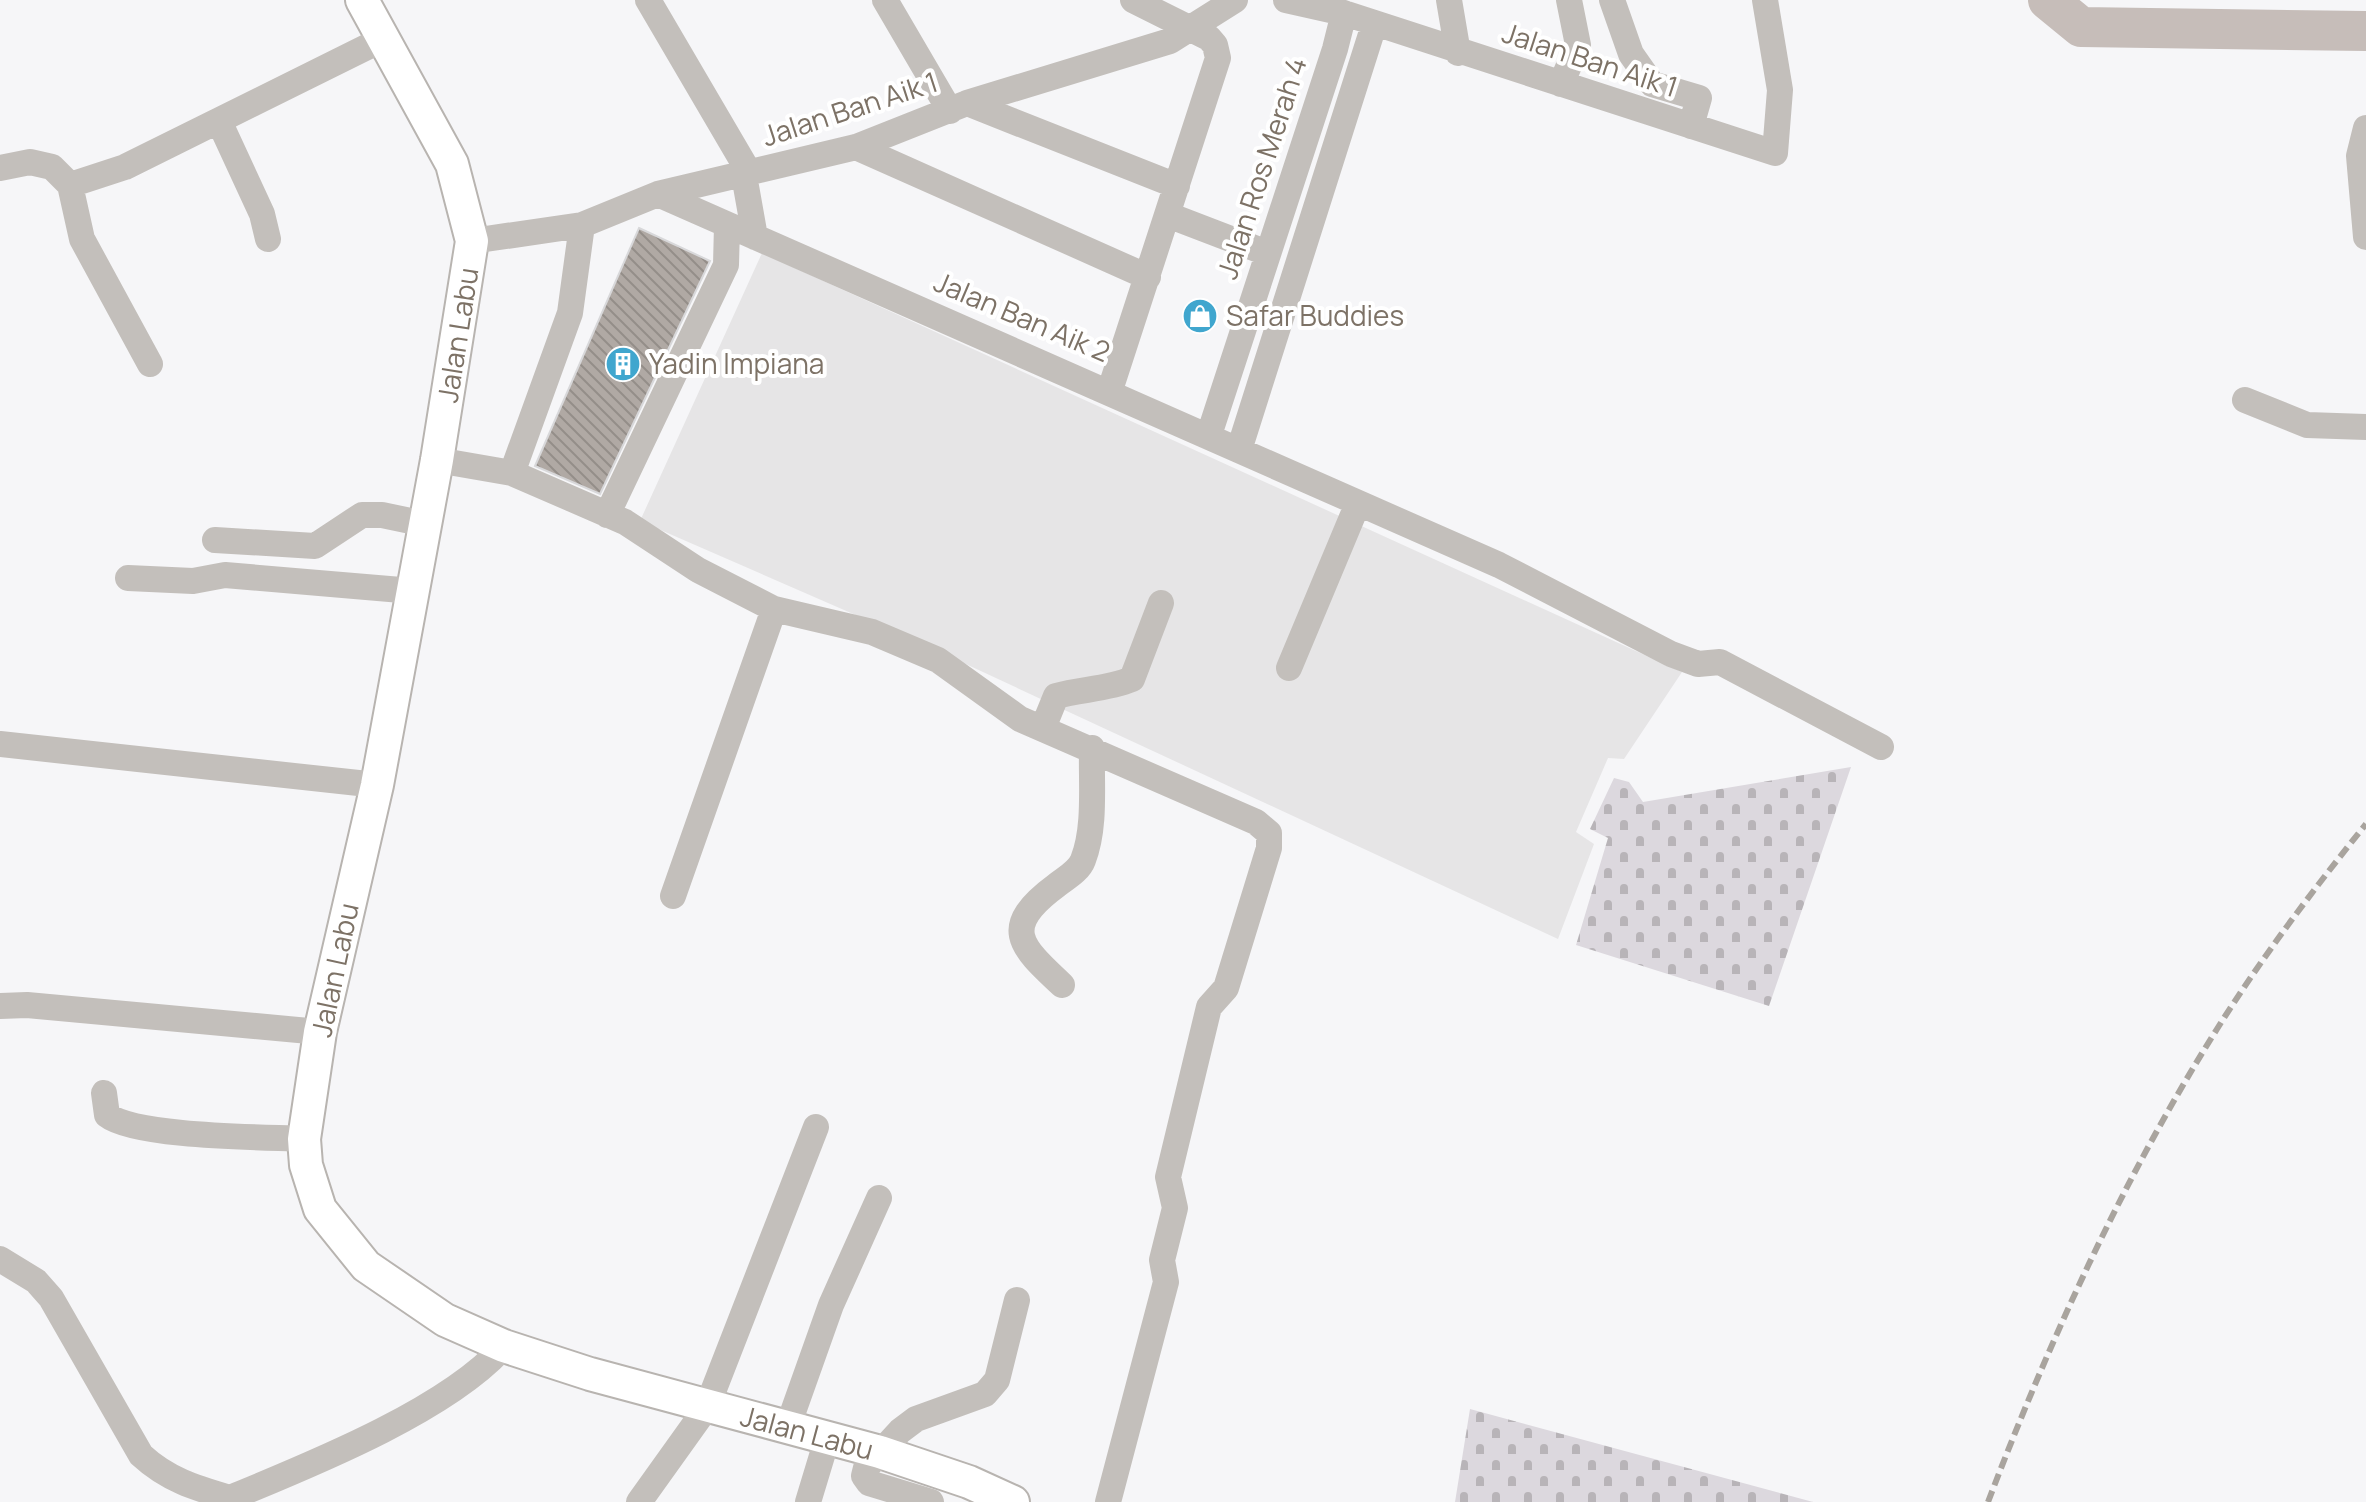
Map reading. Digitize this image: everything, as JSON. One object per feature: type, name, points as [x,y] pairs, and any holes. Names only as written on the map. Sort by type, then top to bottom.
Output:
[{"type":"main road","name":"Jalan Labu","points":[[362,0],[452,164],[472,241],[437,460],[377,785],[320,1032],[304,1139],[306,1165],[320,1209],[366,1266],[445,1320],[504,1346],[707,1407],[828,1436],[969,1482],[1013,1502]]},
{"type":"street","points":[[648,0],[747,175],[755,237]]},
{"type":"street","points":[[885,0],[959,107],[1177,186]]},
{"type":"street","points":[[1110,390],[1218,58],[1215,45],[1191,27],[1133,0]]},
{"type":"street","name":"Jalan Ban Aik 1","points":[[472,241],[582,225],[658,194],[856,147],[959,107],[1170,41],[1235,0]]},
{"type":"street","points":[[1449,0],[1458,53]]},
{"type":"street","points":[[1569,0],[1578,45]]},
{"type":"street","name":"Jalan Ban Aik 1","points":[[1303,1],[1775,153],[1780,90],[1765,0]]},
{"type":"street","points":[[1561,84],[1578,45],[1613,6],[1631,54],[1652,84],[1699,98],[1691,126]]},
{"type":"street","name":"Jalan Ros Merah 4","points":[[1209,435],[1344,13]]},
{"type":"street","points":[[1239,450],[1374,25]]},
{"type":"street","points":[[70,185],[125,167],[385,38]]},
{"type":"street","points":[[219,121],[262,214],[268,239]]},
{"type":"street","points":[[2366,128],[2363,156],[2366,237]]},
{"type":"street","points":[[856,147],[1148,277]]},
{"type":"street","points":[[0,168],[30,162],[52,167],[70,185],[82,239],[150,364]]},
{"type":"street","name":"Jalan Ban Aik 2","points":[[658,194],[1110,390],[1499,565],[1671,654],[1698,664],[1720,662],[1881,747]]},
{"type":"street","points":[[1168,215],[1267,253]]},
{"type":"street","points":[[512,473],[570,313],[582,225]]},
{"type":"street","points":[[607,515],[726,265],[727,225]]},
{"type":"street","points":[[2245,400],[2307,425],[2366,427]]},
{"type":"street","points":[[437,460],[512,473],[607,515],[698,570],[774,609],[872,632],[938,660],[1020,719],[1256,822],[1269,833],[1269,848],[1226,988],[1209,1007],[1168,1177],[1175,1208],[1162,1260],[1166,1282],[1108,1502]]},
{"type":"street","points":[[1289,668],[1358,503]]},
{"type":"street","points":[[215,540],[315,546],[362,515],[382,515],[425,524]]},
{"type":"street","points":[[128,578],[193,581],[225,575],[253,576],[413,591]]},
{"type":"street","points":[[1043,728],[1056,696],[1084,688],[1113,687],[1132,679],[1161,603]]},
{"type":"street","points":[[673,896],[774,609]]},
{"type":"street","points":[[0,744],[377,785]]},
{"type":"street","points":[[1062,985],[1026,952],[1021,937],[1024,918],[1036,900],[1082,864],[1087,844],[1092,748]]},
{"type":"street","points":[[2,1005],[320,1032]]},
{"type":"street","points":[[104,1093],[107,1115],[124,1123],[199,1133],[304,1139]]},
{"type":"street","points":[[639,1502],[707,1407],[816,1127]]},
{"type":"street","points":[[788,1426],[831,1305],[879,1198]]},
{"type":"street","points":[[0,1259],[36,1281],[51,1298],[141,1455],[158,1471],[184,1485],[232,1500],[404,1416],[471,1378],[504,1346]]},
{"type":"street","points":[[931,1502],[869,1483],[864,1476],[866,1468],[916,1419],[985,1394],[997,1380],[1017,1300]]},
{"type":"street","points":[[808,1502],[828,1436]]},
{"type":"shaded area","points":[[762,253],[1682,672],[1624,759],[1608,758],[1576,832],[1594,844],[1558,939],[929,647],[640,521]]},
{"type":"green space","points":[[1851,767],[1769,1006],[1576,945],[1608,838],[1590,829],[1614,778],[1629,782],[1643,802]]},
{"type":"green space","points":[[1470,1409],[1813,1502],[1455,1502]]},
{"type":"building","name":"Yadin Impiana","points":[[639,228],[710,261],[600,494],[535,466]]},
{"type":"waterway","points":[[2048,0],[2081,27],[2366,31]]},
{"type":"railway","points":[[1988,1502],[2063,1320],[2151,1142],[2252,976],[2366,824]]},
{"type":"place","name":"Safar Buddies","points":[[1200,316]]},
{"type":"place","name":"Yadin Impiana","points":[[623,364]]}]
